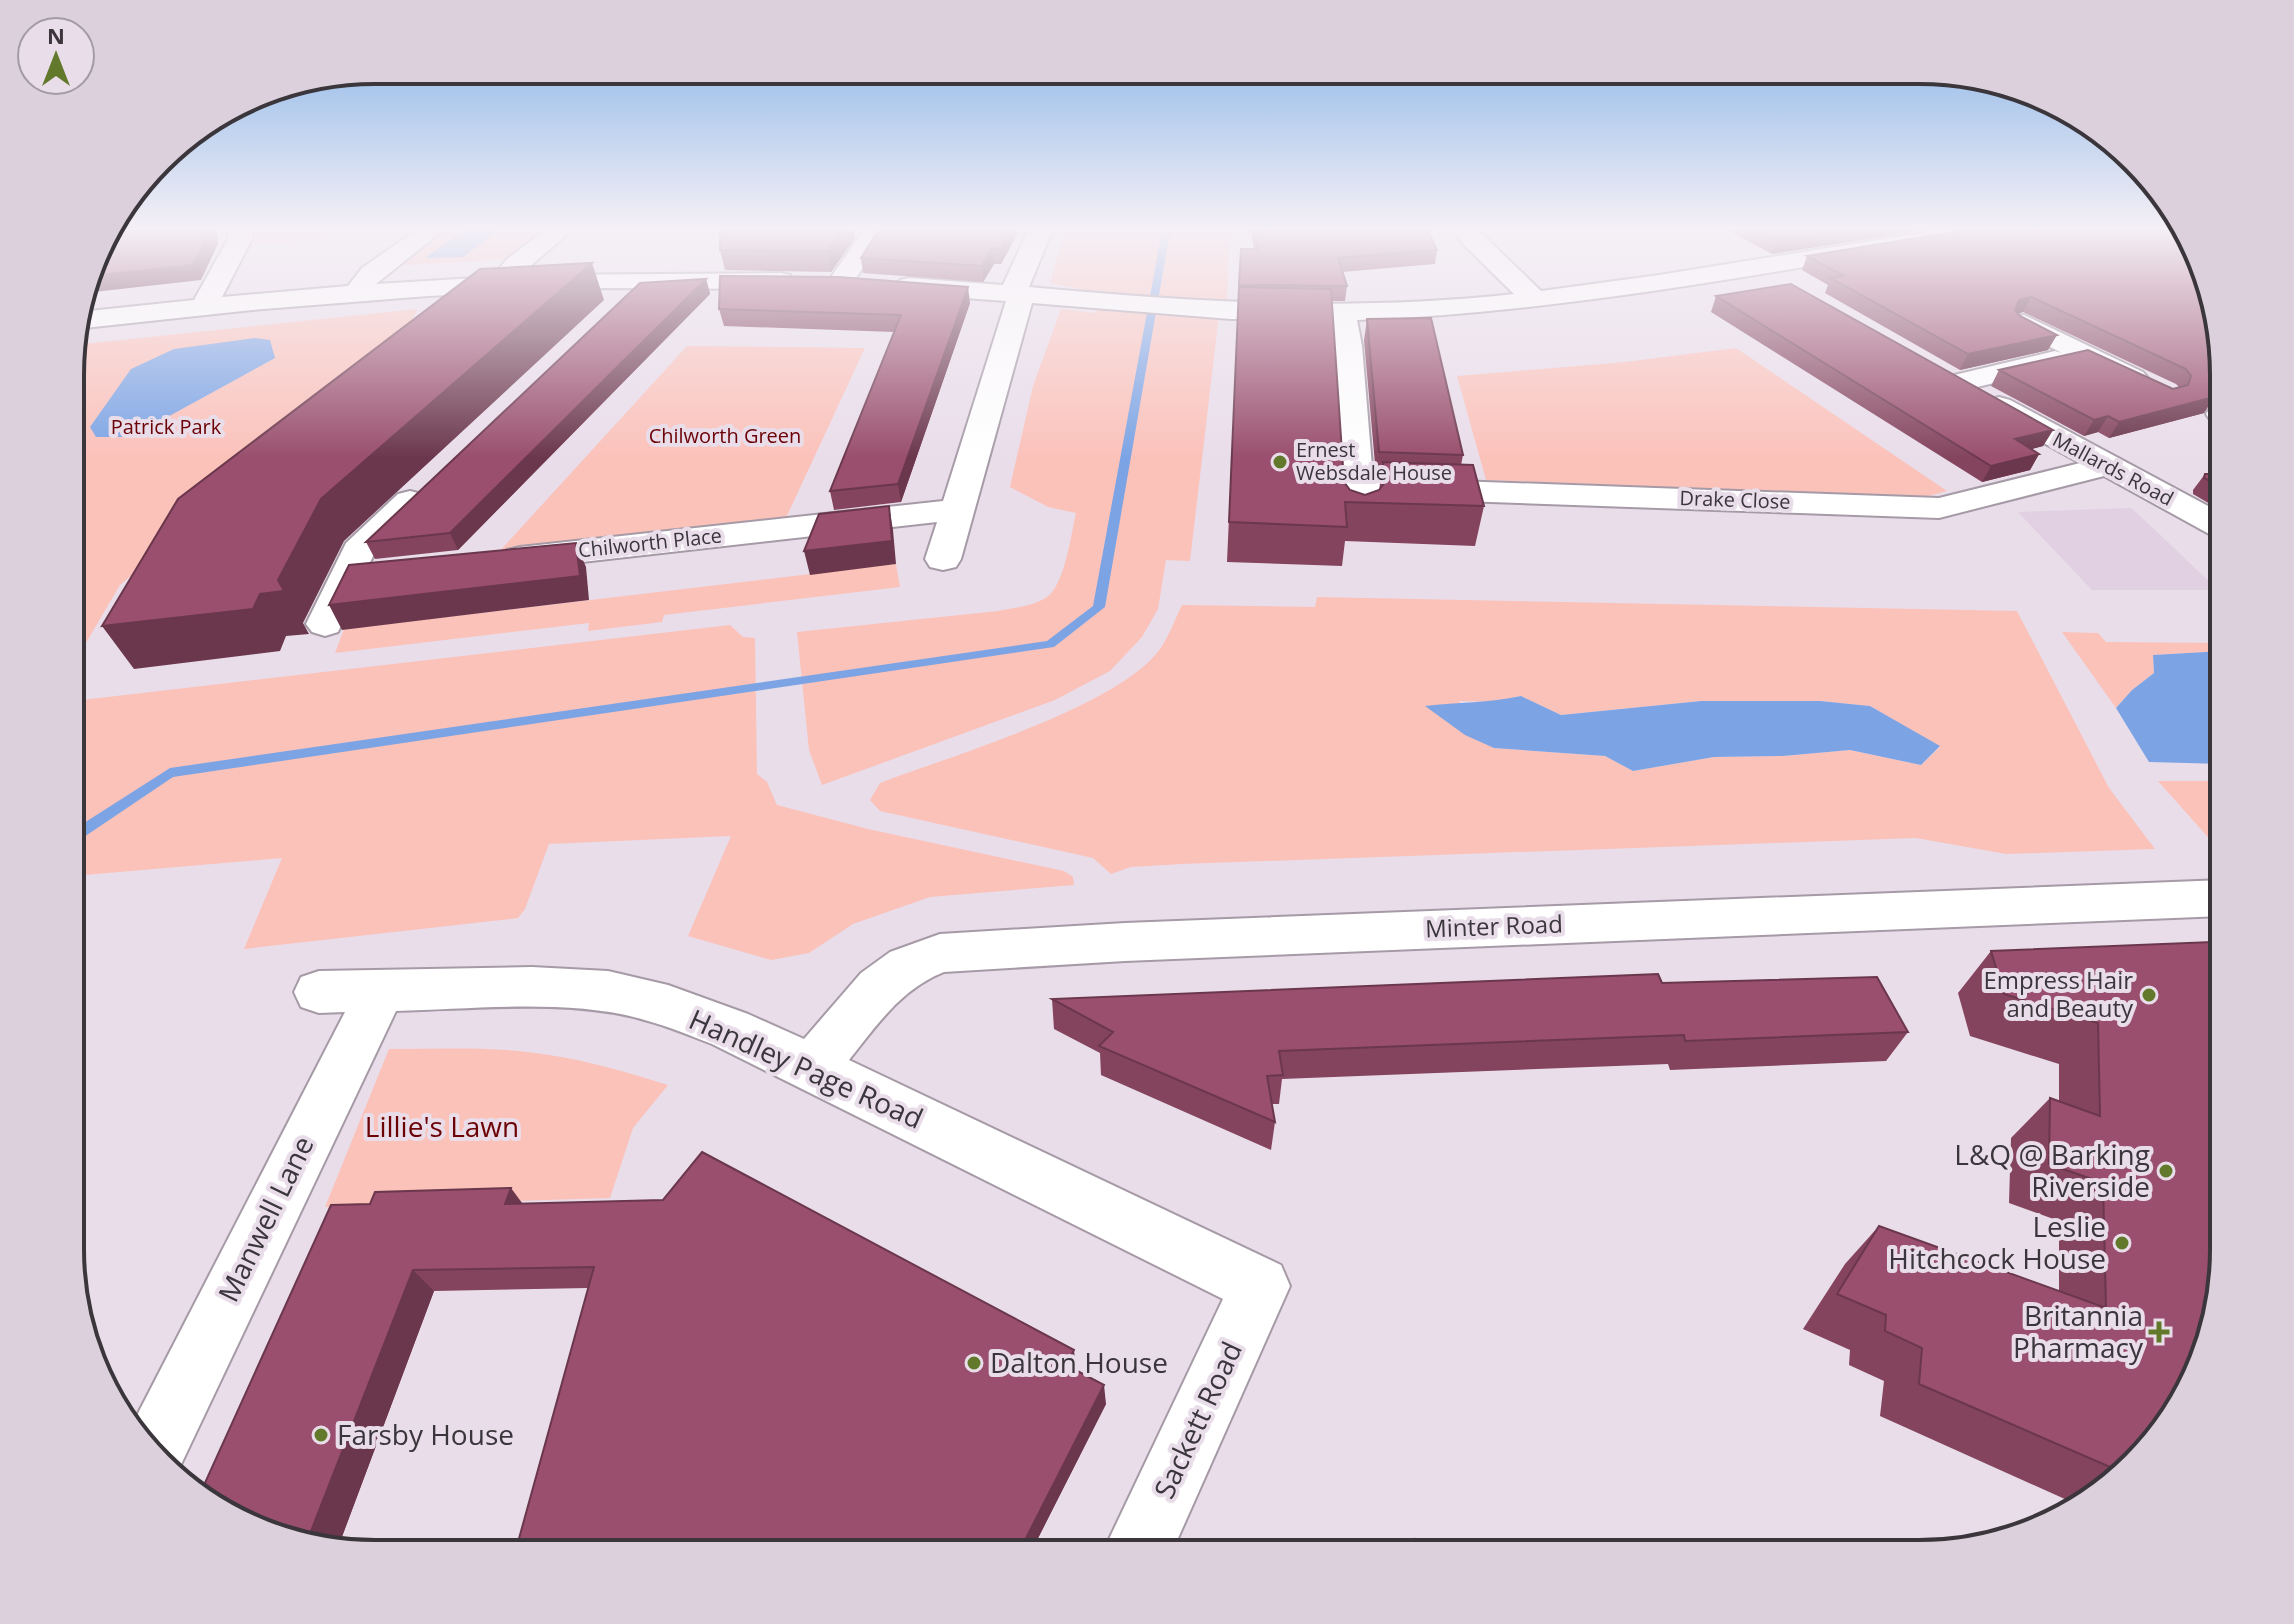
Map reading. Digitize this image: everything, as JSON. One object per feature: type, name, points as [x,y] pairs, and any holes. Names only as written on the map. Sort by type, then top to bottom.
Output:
[{"type":"street","points":[[90,319],[190,307]]},
{"type":"street","points":[[943,559],[1013,307]]},
{"type":"street","points":[[1154,307],[1222,313],[1342,313],[1434,307]]},
{"type":"street","points":[[1342,313],[1348,346],[1359,521]]},
{"type":"street","points":[[2024,323],[2164,393]]},
{"type":"street","points":[[1956,383],[2083,353]]},
{"type":"street","name":"Mallards Road","points":[[1929,367],[2210,521]]},
{"type":"street","name":"Drake Close","points":[[1357,487],[1939,508],[2107,466]]},
{"type":"street","points":[[325,624],[361,575],[358,550],[436,477]]},
{"type":"street","name":"Chilworth Place","points":[[488,561],[955,510]]},
{"type":"street","name":"Minter Road","points":[[812,1067],[879,987],[907,966],[940,953],[1125,942],[2210,899]]},
{"type":"street","name":"Handley Page Road","points":[[319,992],[532,987],[608,992],[650,1000],[730,1029],[812,1067],[1260,1286]]},
{"type":"street","name":"Manwell Lane","points":[[158,1443],[381,990]]},
{"type":"street","name":"Sackett Road","points":[[1142,1540],[1260,1286]]},
{"type":"shaded area","points":[[2131,508],[2210,582],[2210,590],[2092,590],[2018,512]]},
{"type":"green space","points":[[1099,307],[1224,307],[1218,323],[1190,561],[1166,560],[1158,609],[1142,637],[1110,671],[1055,700],[822,785],[809,750],[797,632],[1017,608],[1036,603],[1053,591],[1066,558],[1076,513],[1048,507],[1010,487],[1033,386],[1061,309],[1096,313]]},
{"type":"green space","name":"Patrick Park","points":[[418,309],[411,321],[435,320],[120,585],[84,646],[86,344]]},
{"type":"green space","name":"Chilworth Green","points":[[687,346],[865,348],[785,520],[498,553]]},
{"type":"green space","points":[[1736,348],[1947,491],[1925,497],[1486,480],[1457,376],[1625,362]]},
{"type":"green space","points":[[896,564],[900,587],[664,615],[662,622],[588,631],[589,623],[335,653],[344,629]]},
{"type":"green space","points":[[1317,597],[2017,611],[2109,788],[2155,849],[2006,854],[1916,838],[1182,864],[1131,867],[1111,874],[1093,858],[880,811],[870,800],[880,783],[1030,728],[1108,691],[1139,670],[1160,649],[1182,605],[1315,607]],"holes":[[[1521,696],[1561,715],[1701,701],[1820,701],[1870,706],[1940,747],[1921,765],[1850,750],[1783,756],[1714,757],[1633,771],[1605,756],[1494,748],[1459,701],[1493,702]]]},
{"type":"green space","points":[[730,625],[743,637],[755,638],[757,774],[767,782],[777,805],[868,829],[1064,871],[1073,877],[1074,885],[930,897],[853,924],[809,953],[771,960],[688,936],[731,836],[549,844],[525,909],[518,918],[244,949],[282,858],[84,875],[84,700]]},
{"type":"green space","points":[[2062,632],[2098,633],[2106,642],[2210,643],[2210,652],[2153,655],[2154,673],[2132,690],[2116,708]]},
{"type":"green space","points":[[2158,781],[2210,781],[2210,840]]},
{"type":"green space","name":"Lillie's Lawn","points":[[389,1049],[529,1052],[594,1064],[668,1085],[633,1128],[610,1198],[325,1207]]},
{"type":"water","points":[[255,338],[270,340],[275,358],[131,437],[96,437],[90,427],[131,369],[174,349]]},
{"type":"water","points":[[2210,652],[2210,764],[2149,762],[2116,708],[2132,690],[2154,673],[2153,655]]},
{"type":"water","points":[[1521,696],[1561,715],[1701,701],[1820,701],[1870,706],[1940,746],[1921,765],[1850,750],[1783,756],[1714,757],[1633,771],[1605,756],[1494,748],[1465,735],[1425,706]]},
{"type":"building","points":[[430,307],[542,307],[321,499],[278,580],[284,591],[260,594],[253,609],[102,626],[178,499]]},
{"type":"building","points":[[615,307],[678,307],[450,533],[366,542]]},
{"type":"building","points":[[961,307],[898,484],[830,491],[901,315],[719,309]]},
{"type":"building","name":"Ernest Websdale House","points":[[1238,307],[1332,307],[1344,482],[1350,490],[1365,495],[1379,490],[1385,482],[1383,462],[1473,465],[1484,506],[1345,502],[1347,527],[1229,522]]},
{"type":"building","points":[[1733,307],[1832,307],[2053,430],[2015,439],[2039,454],[1991,466]]},
{"type":"building","points":[[1883,307],[2016,307],[2020,316],[2057,335],[1968,354]]},
{"type":"building","points":[[2052,307],[2202,307],[2208,337],[2210,398],[2119,422],[2108,416],[2094,420],[1999,370],[2088,350],[2173,389],[2188,385],[2191,376],[2186,369]]},
{"type":"building","points":[[1431,318],[1463,455],[1379,452],[1367,319]]},
{"type":"building","points":[[889,506],[892,541],[804,551],[819,514]]},
{"type":"building","points":[[576,543],[580,576],[329,605],[349,565]]},
{"type":"building","name":"Leslie Hitchcock House","points":[[2210,942],[2208,1287],[2195,1342],[2180,1378],[2150,1426],[2111,1468],[1919,1384],[1922,1348],[1885,1331],[1886,1315],[1837,1294],[1879,1226],[2106,1308],[2103,1183],[2049,1164],[2050,1098],[2100,1116],[2098,1023],[2004,994],[1991,951]]},
{"type":"building","points":[[1658,974],[1662,983],[1877,977],[1908,1032],[1685,1041],[1684,1035],[1279,1051],[1283,1075],[1267,1076],[1275,1122],[1099,1046],[1113,1032],[1052,999]]},
{"type":"building","points":[[702,1152],[1074,1350],[1066,1365],[1104,1385],[1025,1540],[519,1540],[594,1267],[413,1270],[311,1532],[246,1510],[204,1485],[331,1205],[370,1204],[375,1192],[511,1188],[505,1204],[663,1200]]},
{"type":"waterway","points":[[84,830],[170,773],[1050,644],[1099,607],[1152,307]]},
{"type":"place","name":"Ernest Websdale House","points":[[1280,462]]},
{"type":"place","name":"Empress Hair and Beauty","points":[[2149,995]]},
{"type":"place","name":"L&Q @ Barking Riverside","points":[[2166,1171]]},
{"type":"place","name":"Leslie Hitchcock House","points":[[2122,1243]]},
{"type":"place","name":"Britannia Pharmacy","points":[[2159,1332]]},
{"type":"place","name":"Dalton House","points":[[974,1363]]},
{"type":"place","name":"Farsby House","points":[[321,1435]]}]
